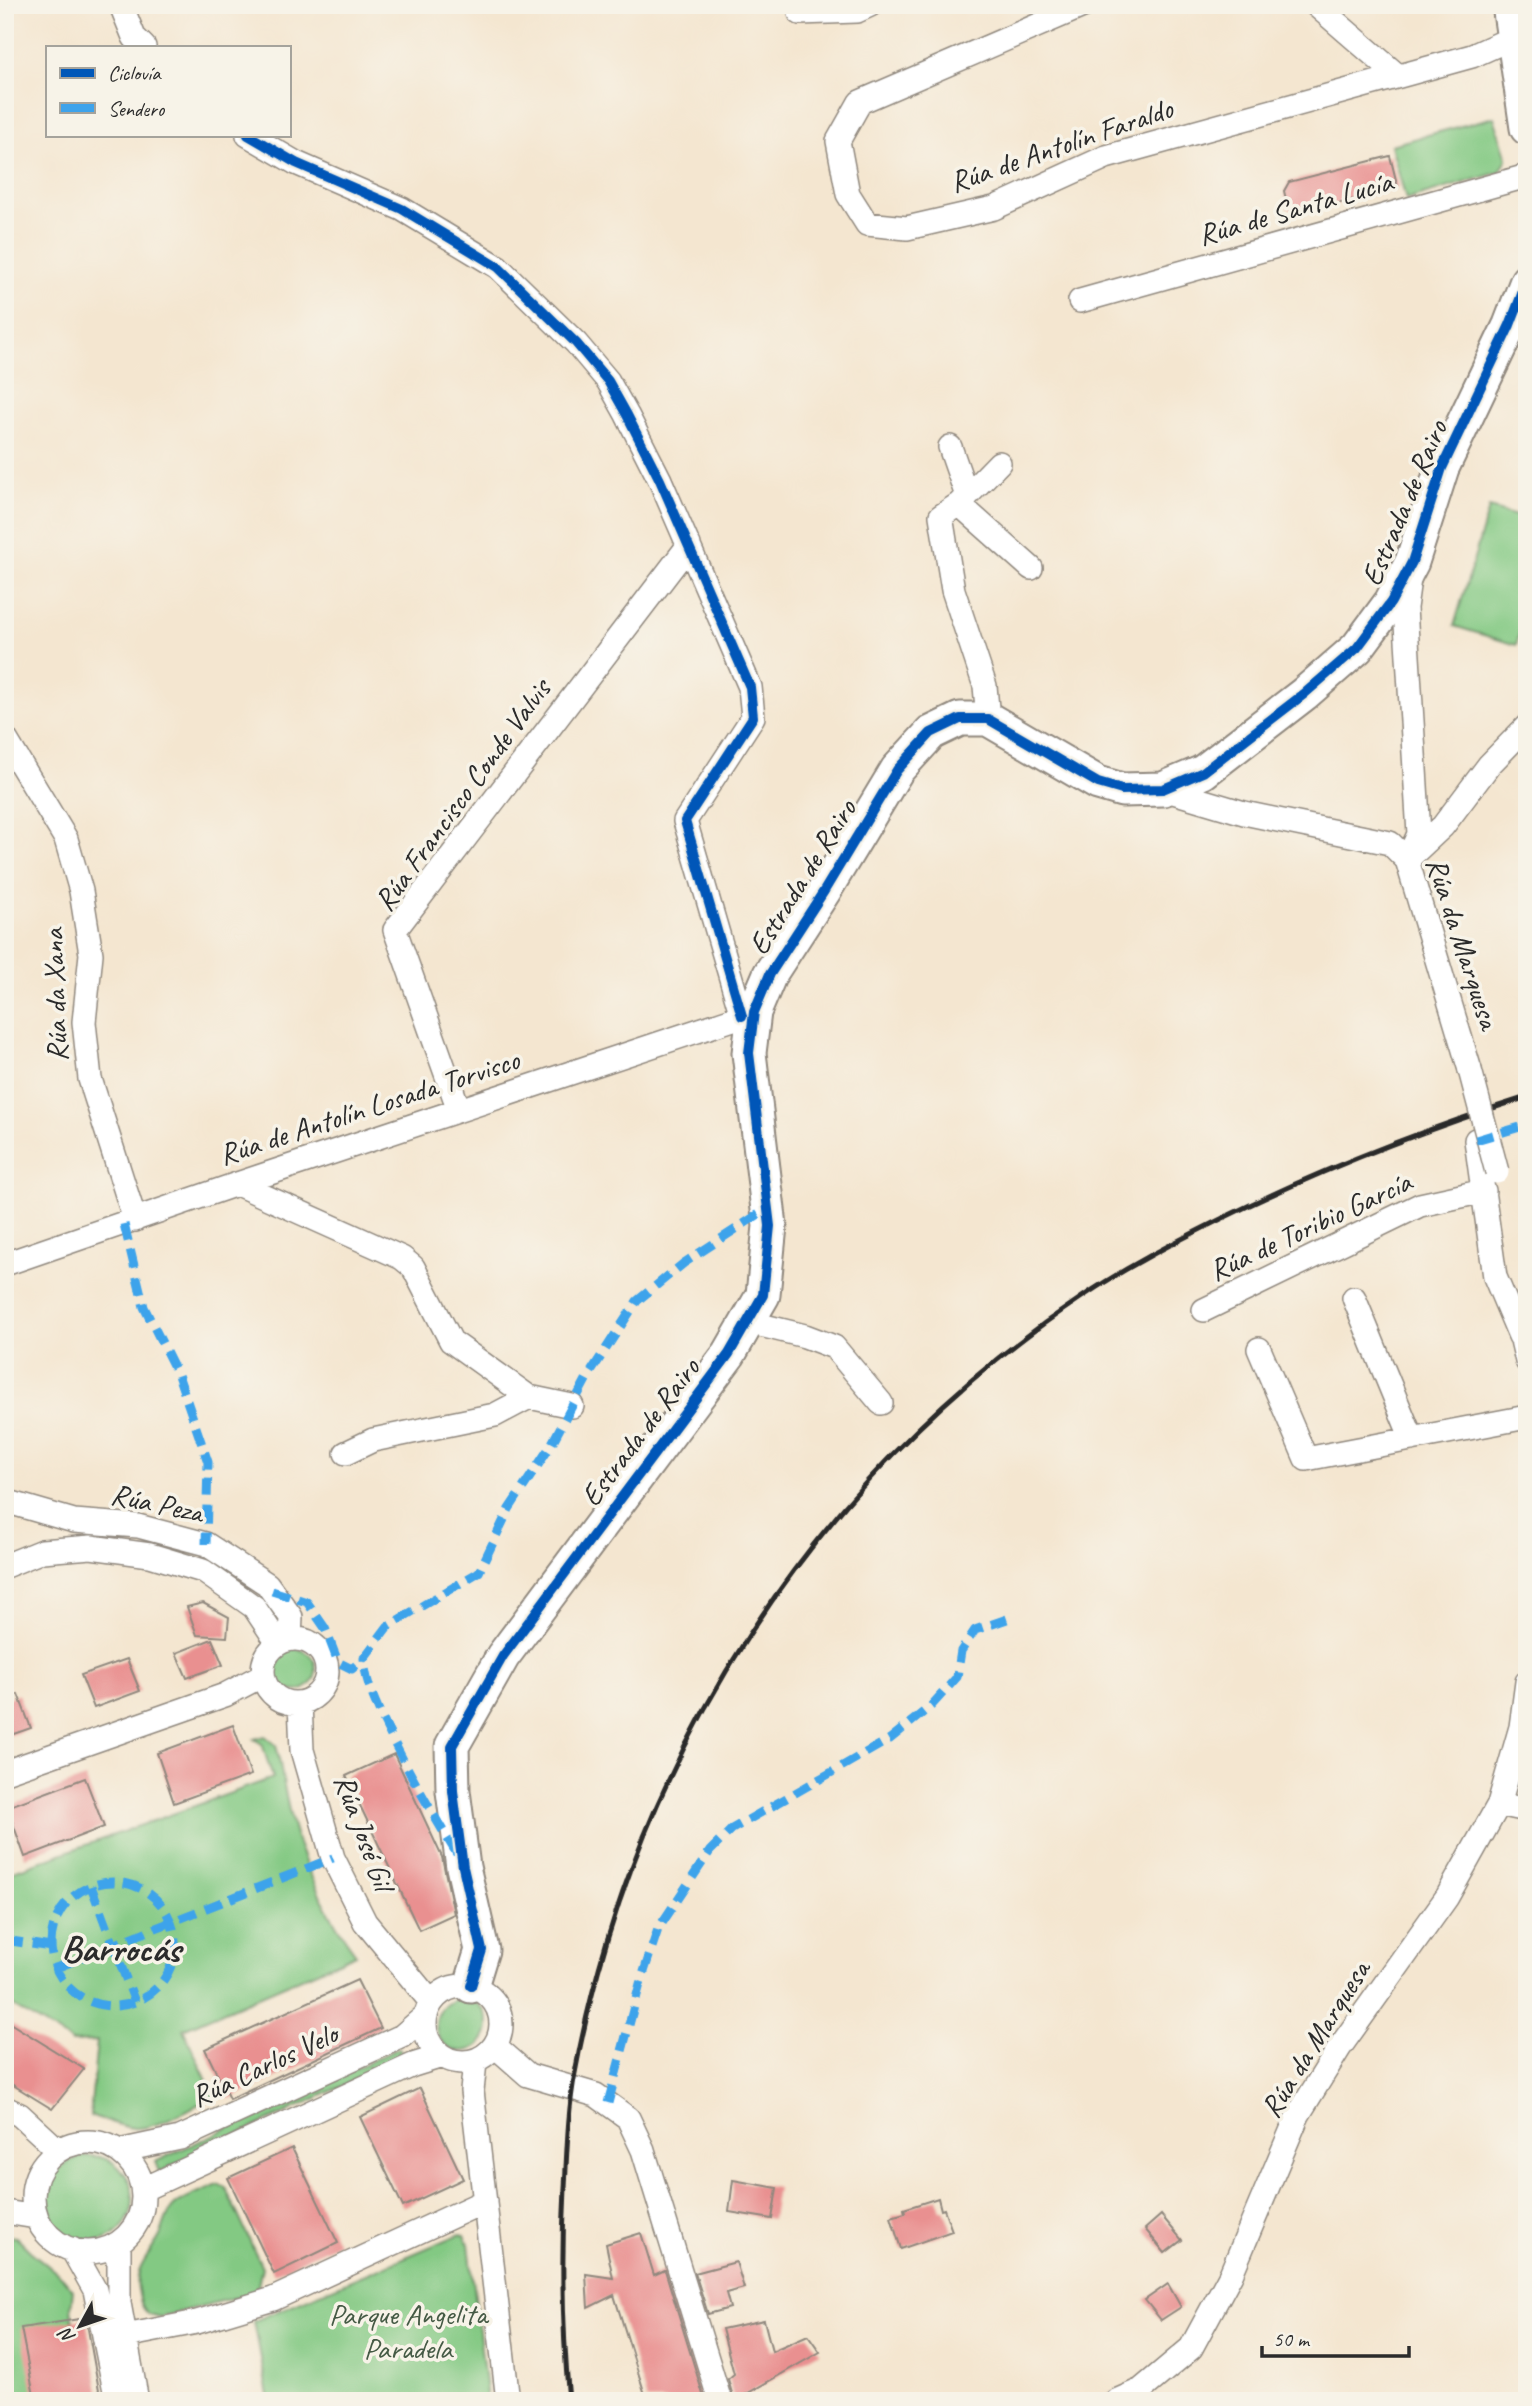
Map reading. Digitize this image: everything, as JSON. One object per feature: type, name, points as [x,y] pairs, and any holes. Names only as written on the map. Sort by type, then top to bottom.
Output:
[{"type":"street","points":[[121,5],[134,37],[143,46]]},
{"type":"street","points":[[800,13],[857,11],[870,5]]},
{"type":"street","name":"Rúa de Antolín Faraldo","points":[[1085,5],[860,102],[838,141],[848,194],[867,224],[907,228],[994,208],[1106,157],[1472,56],[1513,38]]},
{"type":"street","points":[[1316,5],[1398,76]]},
{"type":"street","points":[[1509,5],[1526,125]]},
{"type":"street","points":[[250,136],[296,163],[401,209],[498,267],[576,343],[608,381],[660,480],[750,687],[753,717],[685,821],[748,1014]]},
{"type":"street","name":"Rúa de Santa Lucía","points":[[1080,300],[1527,176]]},
{"type":"street","name":"Estrada de Rairo","points":[[471,1986],[482,1950],[463,1867],[453,1791],[452,1746],[503,1656],[721,1365],[763,1296],[770,1226],[749,1053],[748,1014],[770,974],[824,891],[897,769],[931,733],[960,719],[988,719],[1098,783],[1122,790],[1163,789],[1203,772],[1304,694],[1357,648],[1391,602],[1412,562],[1442,468],[1510,325],[1527,281]]},
{"type":"street","points":[[950,447],[963,500],[1031,568]]},
{"type":"street","points":[[988,719],[985,687],[953,590],[941,516],[963,500],[999,463]]},
{"type":"street","name":"Rúa Francisco Conde Valvis","points":[[459,1110],[396,930],[689,545]]},
{"type":"street","points":[[1407,860],[1419,834],[1405,608],[1412,562]]},
{"type":"street","points":[[1407,860],[1443,826],[1489,765],[1527,726]]},
{"type":"street","name":"Rúa da Xana","points":[[5,738],[65,839],[81,891],[91,954],[84,1023],[90,1079],[135,1220]]},
{"type":"street","name":"Rúa da Marquesa","points":[[1163,789],[1244,813],[1390,843],[1407,860],[1470,1070],[1497,1172],[1520,1336],[1527,1361]]},
{"type":"street","name":"Rúa de Antolín Losada Torvisco","points":[[5,1264],[748,1014]]},
{"type":"street","name":"Rúa da Marquesa","points":[[1476,1140],[1495,1277],[1520,1336]]},
{"type":"street","points":[[237,1184],[402,1258],[413,1267],[451,1342],[529,1397],[572,1406]]},
{"type":"street","name":"Rúa de Toribio García","points":[[1204,1310],[1420,1205],[1484,1191]]},
{"type":"street","points":[[1354,1298],[1412,1439]]},
{"type":"street","points":[[748,1322],[805,1336],[834,1347],[881,1403]]},
{"type":"street","points":[[1259,1349],[1306,1459],[1527,1417]]},
{"type":"street","points":[[346,1453],[373,1440],[495,1415],[529,1397]]},
{"type":"street","name":"Rúa Peza","points":[[5,1502],[74,1521],[138,1526],[206,1544],[267,1584],[291,1617],[284,1641]]},
{"type":"street","points":[[5,1566],[42,1551],[91,1547],[150,1555],[203,1571],[254,1607],[284,1641]]},
{"type":"street","points":[[302,1639],[314,1644],[327,1666],[321,1690],[300,1703],[287,1702],[276,1696],[267,1687],[263,1675],[263,1663],[269,1651],[284,1641],[302,1639]]},
{"type":"street","points":[[5,1772],[225,1695],[263,1675]]},
{"type":"street","name":"Rúa da Marquesa","points":[[1116,2401],[1141,2390],[1191,2348],[1231,2274],[1298,2115],[1340,2047],[1447,1897],[1499,1804],[1521,1727],[1527,1682]]},
{"type":"street","name":"Rúa José Gil","points":[[300,1703],[302,1750],[333,1858],[365,1922],[428,2009]]},
{"type":"street","points":[[1499,1804],[1527,1810]]},
{"type":"street","points":[[456,1986],[471,1986],[485,1992],[495,2003],[501,2017],[501,2032],[495,2046],[475,2062],[455,2062],[442,2056],[431,2045],[425,2031],[428,2009],[442,1992],[456,1986]]},
{"type":"street","name":"Rúa Carlos Velo","points":[[119,2151],[180,2138],[402,2036],[428,2009]]},
{"type":"street","points":[[495,2046],[528,2075],[596,2095],[628,2118],[643,2150],[720,2401]]},
{"type":"street","name":"Rúa Carlos Velo","points":[[144,2189],[413,2065],[442,2056]]},
{"type":"street","points":[[475,2062],[472,2091],[508,2401]]},
{"type":"street","points":[[5,2108],[20,2115],[58,2150]]},
{"type":"street","points":[[78,2142],[100,2142],[119,2151],[135,2166],[144,2189],[143,2207],[134,2228],[119,2243],[98,2251],[72,2249],[53,2239],[36,2217],[34,2185],[43,2166],[58,2150],[78,2142]]},
{"type":"street","points":[[125,2336],[197,2322],[273,2299],[485,2201]]},
{"type":"street","points":[[5,2212],[36,2217]]},
{"type":"street","points":[[119,2243],[118,2286],[137,2401]]},
{"type":"street","points":[[72,2249],[95,2290],[117,2401]]},
{"type":"green space","points":[[1494,117],[1507,159],[1500,172],[1406,200],[1391,145]]},
{"type":"green space","points":[[1489,508],[1527,519],[1527,609],[1516,645],[1454,626]]},
{"type":"green space","points":[[295,1649],[310,1655],[316,1670],[310,1685],[295,1691],[280,1685],[274,1670],[280,1655]]},
{"type":"green space","points":[[265,1736],[276,1745],[292,1823],[306,1864],[329,1913],[356,1954],[183,2029],[214,2096],[174,2117],[142,2128],[127,2127],[90,2116],[97,2041],[72,2042],[5,2001],[5,1874],[273,1778],[262,1744],[254,1739]]},
{"type":"green space","points":[[462,1999],[472,2001],[480,2007],[486,2015],[486,2035],[480,2043],[472,2049],[462,2051],[452,2049],[444,2043],[438,2035],[436,2025],[438,2015],[444,2007],[452,2001]]},
{"type":"green space","points":[[399,2048],[404,2057],[159,2172],[155,2162]]},
{"type":"green space","points":[[90,2156],[106,2160],[120,2169],[129,2183],[133,2199],[129,2215],[120,2229],[106,2238],[90,2242],[74,2238],[60,2229],[51,2215],[47,2199],[51,2183],[60,2169],[74,2160]]},
{"type":"green space","points":[[218,2184],[225,2187],[262,2267],[258,2286],[248,2294],[160,2317],[148,2314],[140,2300],[138,2278],[169,2212],[184,2199]]},
{"type":"green space","name":"Parque Angelita Paradela","points":[[460,2234],[465,2235],[469,2244],[487,2401],[269,2401],[254,2321]]},
{"type":"green space","points":[[5,2236],[16,2237],[73,2290],[73,2320],[35,2401],[5,2401]]},
{"type":"building","points":[[1390,156],[1398,188],[1297,214],[1288,208],[1284,191],[1289,182]]},
{"type":"building","points":[[203,1603],[229,1617],[227,1637],[197,1635],[187,1607]]},
{"type":"building","points":[[212,1639],[223,1665],[187,1678],[176,1653]]},
{"type":"building","points":[[127,1659],[140,1691],[94,1708],[81,1675]]},
{"type":"building","points":[[18,1694],[31,1728],[8,1736],[5,1728],[5,1699]]},
{"type":"building","points":[[233,1725],[251,1775],[174,1803],[157,1753]]},
{"type":"building","points":[[394,1754],[442,1857],[454,1914],[419,1930],[346,1776]]},
{"type":"building","points":[[85,1778],[104,1827],[25,1857],[7,1807]]},
{"type":"building","points":[[357,1980],[381,2028],[229,2099],[205,2049]]},
{"type":"building","points":[[5,2020],[84,2069],[52,2109],[5,2080]]},
{"type":"building","points":[[420,2088],[463,2179],[403,2207],[360,2117]]},
{"type":"building","points":[[292,2148],[338,2243],[274,2274],[228,2178]]},
{"type":"building","points":[[733,2180],[777,2188],[772,2219],[729,2212]]},
{"type":"building","points":[[938,2198],[952,2231],[901,2249],[891,2217],[905,2213],[904,2209]]},
{"type":"building","points":[[1161,2215],[1182,2240],[1165,2253],[1145,2229]]},
{"type":"building","points":[[641,2233],[654,2275],[665,2270],[705,2401],[647,2401],[614,2295],[588,2308],[586,2274],[613,2278],[606,2244]]},
{"type":"building","points":[[736,2262],[744,2288],[726,2293],[730,2308],[708,2314],[695,2273]]},
{"type":"building","points":[[1168,2284],[1181,2307],[1161,2320],[1145,2300]]},
{"type":"building","points":[[86,2318],[101,2401],[35,2401],[21,2328]]},
{"type":"building","points":[[764,2320],[772,2351],[808,2335],[820,2352],[734,2401],[728,2379],[734,2374],[722,2329]]},
{"type":"railway","points":[[569,2401],[563,2268],[568,2130],[575,2073],[602,1956],[641,1843],[691,1736],[750,1633],[820,1537],[898,1449],[986,1368],[1099,1286],[1185,1237],[1296,1184],[1410,1137],[1527,1097]]},
{"type":"marked path","points":[[1476,1140],[1527,1125]]},
{"type":"marked path","points":[[457,1854],[418,1788],[383,1720],[368,1682],[364,1658],[388,1626],[479,1572],[509,1509],[550,1447],[587,1378],[637,1301],[684,1263],[768,1208]]},
{"type":"marked path","points":[[124,1224],[144,1307],[178,1375],[208,1462],[206,1544]]},
{"type":"marked path","points":[[272,1591],[307,1602],[325,1628],[338,1662],[352,1669],[364,1658]]},
{"type":"marked path","points":[[608,2103],[640,1984],[658,1929],[710,1851],[732,1829],[890,1739],[931,1706],[957,1677],[961,1651],[975,1630],[1007,1619]]},
{"type":"marked path","points":[[91,1886],[113,1945],[333,1858]]},
{"type":"marked path","points":[[113,1882],[137,1887],[157,1900],[170,1920],[175,1944],[170,1968],[157,1988],[137,2001],[113,2006],[89,2001],[69,1988],[56,1968],[51,1944],[56,1920],[69,1900],[89,1887],[113,1882]]},
{"type":"marked path","points":[[5,1940],[51,1947]]},
{"type":"marked path","points":[[56,1968],[113,1945],[135,2002]]},
{"type":"cycle path","points":[[250,136],[296,163],[402,209],[498,267],[576,343],[608,381],[660,480],[750,687],[753,717],[685,821],[742,1016]]},
{"type":"cycle path","points":[[471,1986],[482,1950],[463,1867],[453,1791],[452,1746],[503,1656],[729,1354],[763,1295],[770,1226],[749,1053],[754,1012],[770,974],[897,770],[931,733],[960,719],[988,719],[1098,783],[1122,790],[1163,789],[1203,772],[1304,694],[1357,648],[1391,602],[1412,562],[1442,468],[1510,325],[1527,281]]},
{"type":"district","name":"Barrocás","points":[[121,1948]]}]
